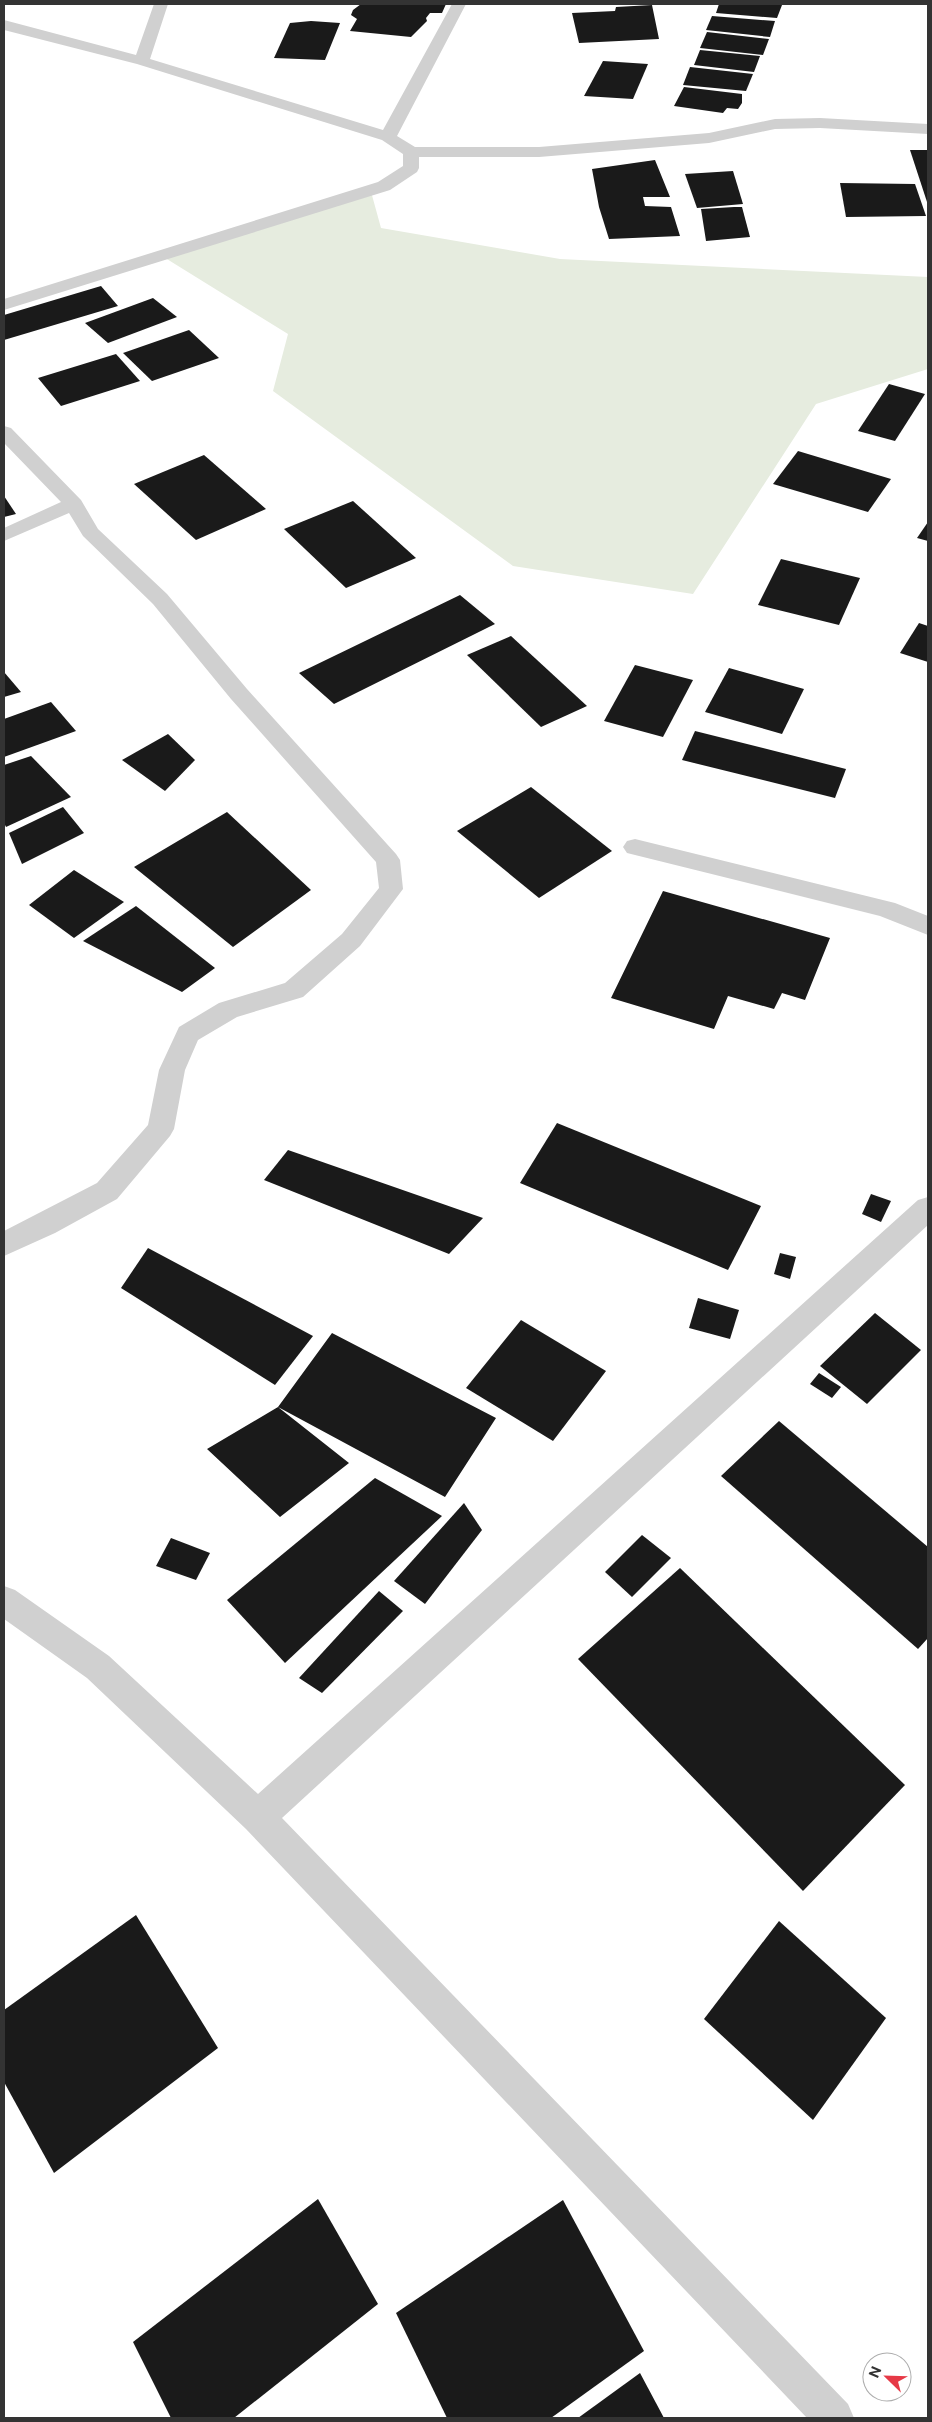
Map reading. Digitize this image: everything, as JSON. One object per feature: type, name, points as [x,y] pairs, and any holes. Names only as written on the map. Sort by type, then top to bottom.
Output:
[{"type":"street","points":[[142,61],[161,4]]},
{"type":"street","points":[[388,138],[459,4]]},
{"type":"street","points":[[4,25],[142,61],[388,138],[411,152],[539,152],[619,146],[709,138],[774,124],[820,123],[928,129]]},
{"type":"street","points":[[4,305],[384,186],[411,168],[411,152]]},
{"type":"street","points":[[4,432],[74,504],[90,532],[160,599],[239,694],[388,860],[392,889],[350,940],[294,990],[228,1010],[188,1034],[172,1070],[161,1129],[107,1191],[45,1226],[4,1244]]},
{"type":"street","points":[[4,535],[74,504]]},
{"type":"street","points":[[634,847],[886,909],[928,926]]},
{"type":"street","points":[[258,1817],[928,1208]]},
{"type":"street","points":[[4,1602],[98,1667],[258,1817],[834,2418]]},
{"type":"shaded area","points":[[370,188],[381,228],[560,259],[928,277],[928,369],[816,404],[693,594],[513,566],[273,391],[288,334],[162,256]]},
{"type":"building","points":[[361,4],[446,4],[442,13],[430,13],[426,18],[427,21],[411,37],[350,31],[357,19],[351,15],[353,10]]},
{"type":"building","points":[[719,4],[782,5],[777,18],[716,13]]},
{"type":"building","points":[[652,5],[659,39],[579,43],[572,13],[615,11],[616,7]]},
{"type":"building","points":[[712,16],[775,21],[770,37],[706,30]]},
{"type":"building","points":[[311,21],[340,23],[325,60],[274,58],[290,23]]},
{"type":"building","points":[[707,32],[769,39],[763,55],[700,48]]},
{"type":"building","points":[[700,50],[760,56],[754,72],[694,65]]},
{"type":"building","points":[[603,61],[648,64],[633,99],[584,96]]},
{"type":"building","points":[[690,67],[753,74],[746,91],[683,85]]},
{"type":"building","points":[[684,87],[742,94],[742,103],[738,109],[727,108],[723,113],[674,106]]},
{"type":"building","points":[[910,150],[928,150],[928,205]]},
{"type":"building","points":[[655,160],[670,197],[643,197],[645,206],[671,207],[680,236],[609,239],[599,207],[592,169]]},
{"type":"building","points":[[733,171],[743,204],[697,208],[685,174]]},
{"type":"building","points":[[840,183],[915,184],[926,216],[846,217]]},
{"type":"building","points":[[742,207],[750,237],[706,241],[701,209]]},
{"type":"building","points":[[101,286],[118,306],[4,340],[4,315]]},
{"type":"building","points":[[153,298],[177,317],[108,343],[85,323]]},
{"type":"building","points":[[189,330],[219,358],[152,381],[123,353]]},
{"type":"building","points":[[116,354],[140,381],[61,406],[38,378]]},
{"type":"building","points":[[889,384],[925,394],[895,441],[858,431]]},
{"type":"building","points":[[798,451],[891,479],[868,512],[773,484]]},
{"type":"building","points":[[204,455],[266,509],[196,540],[134,484]]},
{"type":"building","points":[[4,496],[16,514],[4,517]]},
{"type":"building","points":[[353,501],[416,558],[346,588],[284,529]]},
{"type":"building","points":[[928,522],[928,541],[917,538]]},
{"type":"building","points":[[781,559],[860,578],[839,625],[758,605]]},
{"type":"building","points":[[460,595],[495,624],[334,704],[299,673]]},
{"type":"building","points":[[919,623],[928,626],[928,662],[900,653]]},
{"type":"building","points":[[511,636],[587,706],[541,727],[467,655]]},
{"type":"building","points":[[635,665],[693,680],[663,737],[604,721]]},
{"type":"building","points":[[729,668],[804,689],[782,734],[705,712]]},
{"type":"building","points":[[4,672],[21,692],[4,697]]},
{"type":"building","points":[[51,702],[76,731],[4,757],[4,719]]},
{"type":"building","points":[[695,731],[846,769],[835,798],[682,760]]},
{"type":"building","points":[[168,734],[195,760],[165,791],[122,760]]},
{"type":"building","points":[[31,756],[71,797],[6,827],[4,823],[4,765]]},
{"type":"building","points":[[531,787],[612,851],[539,898],[457,831]]},
{"type":"building","points":[[63,807],[84,833],[22,864],[9,833]]},
{"type":"building","points":[[227,812],[311,890],[233,947],[134,867]]},
{"type":"building","points":[[74,870],[124,902],[74,938],[29,905]]},
{"type":"building","points":[[663,891],[830,938],[805,1000],[782,993],[774,1009],[728,996],[714,1029],[611,998]]},
{"type":"building","points":[[136,906],[215,968],[182,992],[83,941]]},
{"type":"building","points":[[557,1123],[761,1206],[728,1270],[520,1183]]},
{"type":"building","points":[[288,1150],[483,1218],[449,1254],[264,1180]]},
{"type":"building","points":[[871,1194],[891,1201],[881,1222],[862,1214]]},
{"type":"building","points":[[148,1248],[313,1336],[275,1385],[121,1288]]},
{"type":"building","points":[[780,1253],[796,1257],[790,1279],[774,1274]]},
{"type":"building","points":[[698,1298],[739,1310],[730,1339],[689,1328]]},
{"type":"building","points":[[875,1313],[921,1350],[867,1404],[820,1366]]},
{"type":"building","points":[[521,1320],[606,1371],[553,1441],[466,1388]]},
{"type":"building","points":[[332,1333],[496,1418],[445,1497],[278,1407]]},
{"type":"building","points":[[819,1373],[841,1387],[832,1398],[810,1384]]},
{"type":"building","points":[[278,1407],[349,1463],[280,1517],[207,1449]]},
{"type":"building","points":[[779,1421],[928,1547],[928,1638],[918,1649],[721,1476]]},
{"type":"building","points":[[375,1478],[442,1516],[285,1663],[227,1600]]},
{"type":"building","points":[[464,1503],[482,1530],[425,1604],[394,1581]]},
{"type":"building","points":[[642,1535],[671,1558],[632,1597],[605,1572]]},
{"type":"building","points":[[171,1538],[210,1553],[196,1580],[156,1566]]},
{"type":"building","points":[[680,1568],[905,1785],[803,1891],[578,1659]]},
{"type":"building","points":[[379,1591],[403,1611],[322,1693],[299,1678]]},
{"type":"building","points":[[136,1915],[218,2048],[54,2173],[4,2082],[4,2010]]},
{"type":"building","points":[[779,1921],[886,2018],[813,2120],[704,2019]]},
{"type":"building","points":[[318,2199],[378,2304],[234,2418],[171,2418],[133,2342]]},
{"type":"building","points":[[563,2200],[644,2351],[551,2418],[447,2418],[396,2313]]},
{"type":"building","points":[[640,2373],[664,2418],[578,2418]]}]
